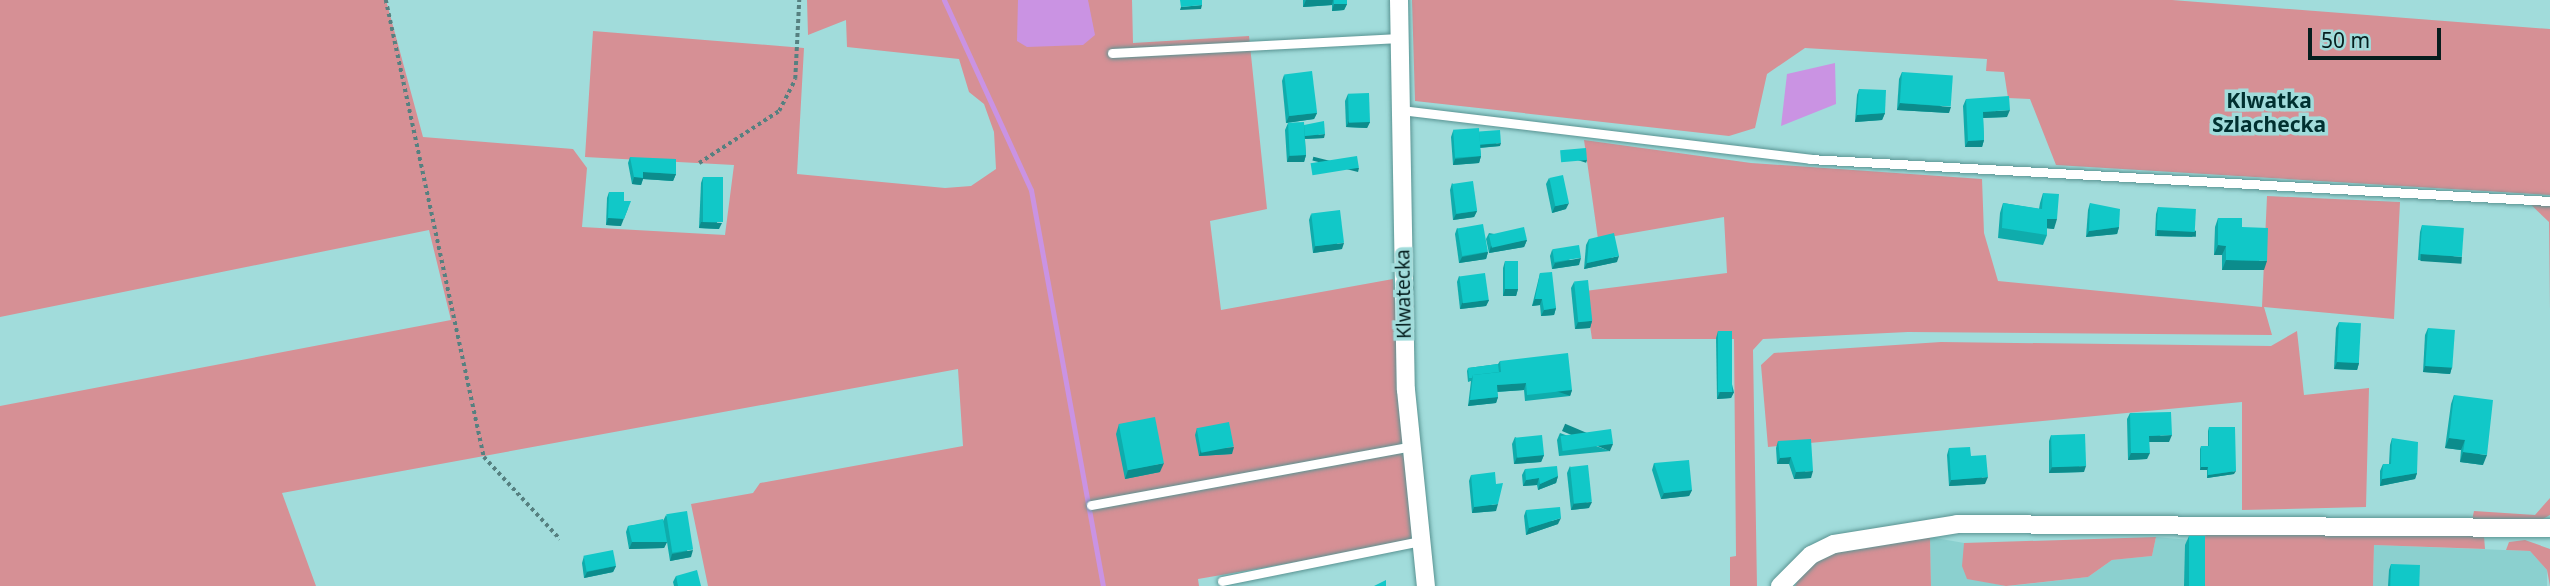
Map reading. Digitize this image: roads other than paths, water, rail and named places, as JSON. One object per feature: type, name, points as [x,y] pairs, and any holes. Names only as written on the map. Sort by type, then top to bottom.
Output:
[{"type":"street","name":"Klwatecka","points":[[1399,0],[1412,446],[1426,586]]},
{"type":"street","points":[[1780,586],[1802,562],[1834,544],[1956,524],[2550,528]]},
{"type":"lane","points":[[1112,53],[1400,38]]},
{"type":"lane","points":[[1401,110],[1836,161],[2550,201]]},
{"type":"lane","points":[[1091,505],[1412,446]]},
{"type":"lane","points":[[1222,581],[1421,541]]},
{"type":"waterway","points":[[944,0],[1031,190],[1103,586]]},
{"type":"district","name":"Klwatka Szlachecka","points":[[2269,112]]}]
